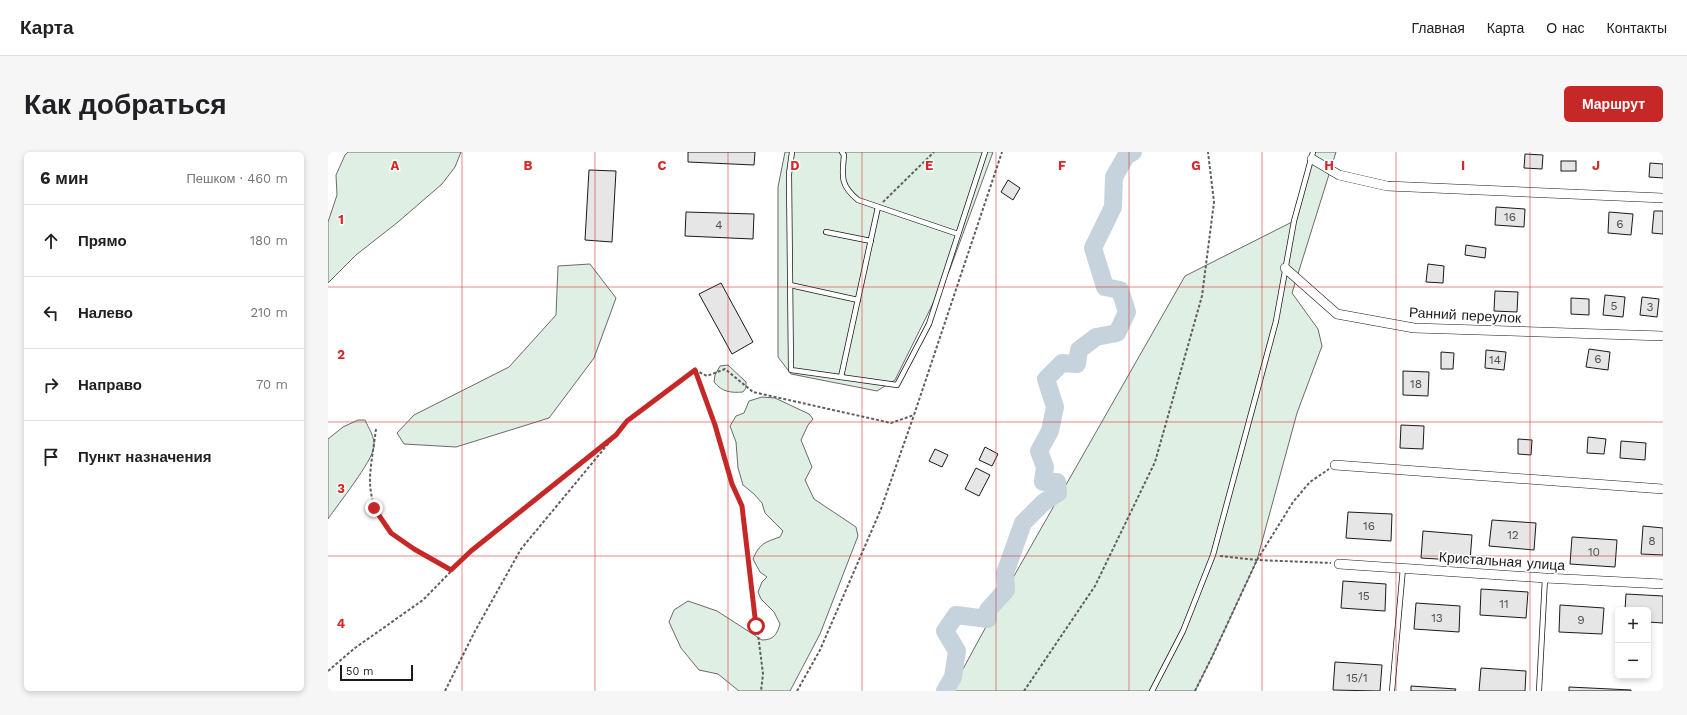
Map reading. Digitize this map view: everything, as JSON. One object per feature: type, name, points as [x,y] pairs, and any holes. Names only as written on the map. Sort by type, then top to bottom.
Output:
[{"type":"street","points":[[1312,156],[1339,175],[1387,186],[1663,198]]},
{"type":"street","name":"Ранний переулок","points":[[1285,268],[1337,314],[1414,328],[1663,336]]},
{"type":"street","points":[[1335,465],[1663,489]]},
{"type":"street","name":"Кристальная улица","points":[[1338,564],[1545,578],[1663,584]]},
{"type":"lane","points":[[792,152],[789,174],[791,370],[897,385],[928,324],[985,152]]},
{"type":"lane","points":[[842,152],[844,155],[843,179],[848,191],[858,200],[958,234]]},
{"type":"lane","points":[[1152,691],[1183,631],[1213,555],[1276,321],[1294,221],[1312,156]]},
{"type":"lane","points":[[841,377],[878,207]]},
{"type":"lane","points":[[826,232],[871,241]]},
{"type":"lane","points":[[790,285],[858,300]]},
{"type":"lane","points":[[1392,691],[1403,568]]},
{"type":"lane","points":[[1539,691],[1545,578]]},
{"type":"path","points":[[878,207],[934,152]]},
{"type":"path","points":[[797,691],[820,650],[881,509],[1002,152]]},
{"type":"path","points":[[1024,691],[1095,586],[1155,462],[1202,296],[1214,202],[1208,152]]},
{"type":"path","points":[[695,370],[707,376],[725,369],[753,392],[891,423],[914,415]]},
{"type":"path","points":[[445,691],[475,631],[521,549],[627,421],[695,370]]},
{"type":"path","points":[[695,370],[715,425],[732,484],[742,506],[763,674],[761,691]]},
{"type":"path","points":[[376,429],[370,478],[374,508],[391,533],[414,549],[451,570]]},
{"type":"path","points":[[328,671],[355,648],[423,600],[471,551],[616,435]]},
{"type":"path","points":[[1195,691],[1258,560],[1293,502],[1310,482],[1335,465]]},
{"type":"path","points":[[1213,555],[1258,560],[1338,564]]},
{"type":"green space","points":[[348,152],[461,152],[455,167],[442,184],[398,222],[356,255],[328,283],[328,222],[337,195],[336,175],[345,155]]},
{"type":"green space","points":[[785,152],[993,152],[950,269],[895,380],[877,391],[791,374],[778,357],[778,187]]},
{"type":"green space","points":[[1313,152],[1336,152],[1292,293],[1318,329],[1322,346],[1297,413],[1257,560],[1195,691],[951,691],[1006,590],[1185,276],[1294,221]]},
{"type":"green space","points":[[590,264],[616,298],[594,358],[549,418],[456,447],[404,444],[397,433],[414,415],[509,367],[556,315],[558,266]]},
{"type":"green space","points":[[728,365],[746,382],[746,388],[743,392],[724,390],[714,382],[715,375],[720,366]]},
{"type":"green space","points":[[762,397],[775,398],[809,414],[813,419],[808,425],[801,440],[812,467],[805,480],[814,499],[856,527],[858,536],[820,634],[790,691],[739,691],[718,674],[699,670],[681,648],[669,622],[674,610],[688,601],[717,611],[762,640],[772,638],[778,631],[780,624],[774,612],[761,599],[758,592],[762,582],[767,577],[760,572],[753,559],[763,544],[780,537],[783,531],[765,513],[762,503],[743,485],[738,468],[736,442],[730,426],[736,416],[744,413],[749,401]]},
{"type":"green space","points":[[358,420],[365,420],[373,436],[374,447],[372,454],[328,519],[328,439],[343,427]]},
{"type":"building","points":[[688,152],[755,152],[754,165],[688,162]]},
{"type":"building","points":[[1525,154],[1543,155],[1542,169],[1524,168]]},
{"type":"building","points":[[1561,161],[1576,161],[1576,171],[1561,171]]},
{"type":"building","points":[[1650,163],[1663,164],[1663,178],[1649,177]]},
{"type":"building","points":[[589,170],[616,171],[612,242],[585,240]]},
{"type":"building","points":[[1008,180],[1020,188],[1013,200],[1001,192]]},
{"type":"building","points":[[1496,207],[1525,209],[1524,227],[1495,225]]},
{"type":"building","points":[[1654,211],[1663,211],[1663,234],[1652,233]]},
{"type":"building","points":[[686,212],[754,214],[753,239],[685,236]]},
{"type":"building","points":[[1609,212],[1633,214],[1631,235],[1608,233]]},
{"type":"building","points":[[1466,245],[1486,248],[1485,258],[1465,255]]},
{"type":"building","points":[[1428,264],[1444,266],[1443,283],[1426,282]]},
{"type":"building","points":[[721,283],[753,342],[732,354],[699,294]]},
{"type":"building","points":[[1495,291],[1518,292],[1517,312],[1494,311]]},
{"type":"building","points":[[1605,295],[1625,297],[1623,317],[1603,315]]},
{"type":"building","points":[[1642,297],[1659,299],[1657,317],[1640,315]]},
{"type":"building","points":[[1571,298],[1589,299],[1589,315],[1571,314]]},
{"type":"building","points":[[1589,349],[1610,352],[1608,370],[1586,367]]},
{"type":"building","points":[[1486,350],[1506,352],[1504,370],[1485,368]]},
{"type":"building","points":[[1441,352],[1454,353],[1453,369],[1441,369]]},
{"type":"building","points":[[1403,371],[1429,372],[1428,396],[1403,395]]},
{"type":"building","points":[[1401,425],[1424,426],[1423,449],[1400,448]]},
{"type":"building","points":[[1588,437],[1606,439],[1604,454],[1587,453]]},
{"type":"building","points":[[1518,439],[1532,440],[1531,455],[1518,454]]},
{"type":"building","points":[[1621,441],[1646,443],[1645,460],[1620,458]]},
{"type":"building","points":[[985,447],[998,454],[992,466],[979,460]]},
{"type":"building","points":[[935,449],[948,455],[942,467],[929,461]]},
{"type":"building","points":[[976,468],[990,475],[979,496],[965,489]]},
{"type":"building","points":[[1348,512],[1392,514],[1391,541],[1346,538]]},
{"type":"building","points":[[1492,520],[1536,523],[1534,550],[1489,546]]},
{"type":"building","points":[[1643,526],[1663,528],[1663,555],[1641,554]]},
{"type":"building","points":[[1423,531],[1472,535],[1470,561],[1421,558]]},
{"type":"building","points":[[1572,537],[1617,540],[1615,567],[1570,564]]},
{"type":"building","points":[[1343,581],[1386,584],[1385,611],[1341,608]]},
{"type":"building","points":[[1481,589],[1528,592],[1526,618],[1480,615]]},
{"type":"building","points":[[1626,594],[1663,596],[1663,623],[1651,622],[1651,607],[1625,607]]},
{"type":"building","points":[[1416,603],[1460,606],[1459,632],[1414,629]]},
{"type":"building","points":[[1560,605],[1604,608],[1602,634],[1559,632]]},
{"type":"building","points":[[1335,662],[1382,665],[1380,691],[1333,690]]},
{"type":"building","points":[[1481,668],[1526,671],[1525,691],[1479,691]]},
{"type":"building","points":[[1411,686],[1456,689],[1455,691],[1411,691]]},
{"type":"building","points":[[1569,687],[1631,690],[1631,691],[1569,691]]},
{"type":"waterway","points":[[945,691],[953,677],[957,651],[945,631],[956,615],[988,619],[988,610],[1006,590],[1005,573],[1023,523],[1044,502],[1058,493],[1057,482],[1043,482],[1045,467],[1039,451],[1050,431],[1055,407],[1046,379],[1062,363],[1077,364],[1079,350],[1096,337],[1117,333],[1127,312],[1120,290],[1105,287],[1093,248],[1113,207],[1114,177],[1126,156],[1133,152]]},
{"type":"route","points":[[374,508],[391,533],[414,549],[451,570],[471,551],[616,435],[627,421],[695,370],[715,425],[732,484],[742,506],[756,626]]}]
